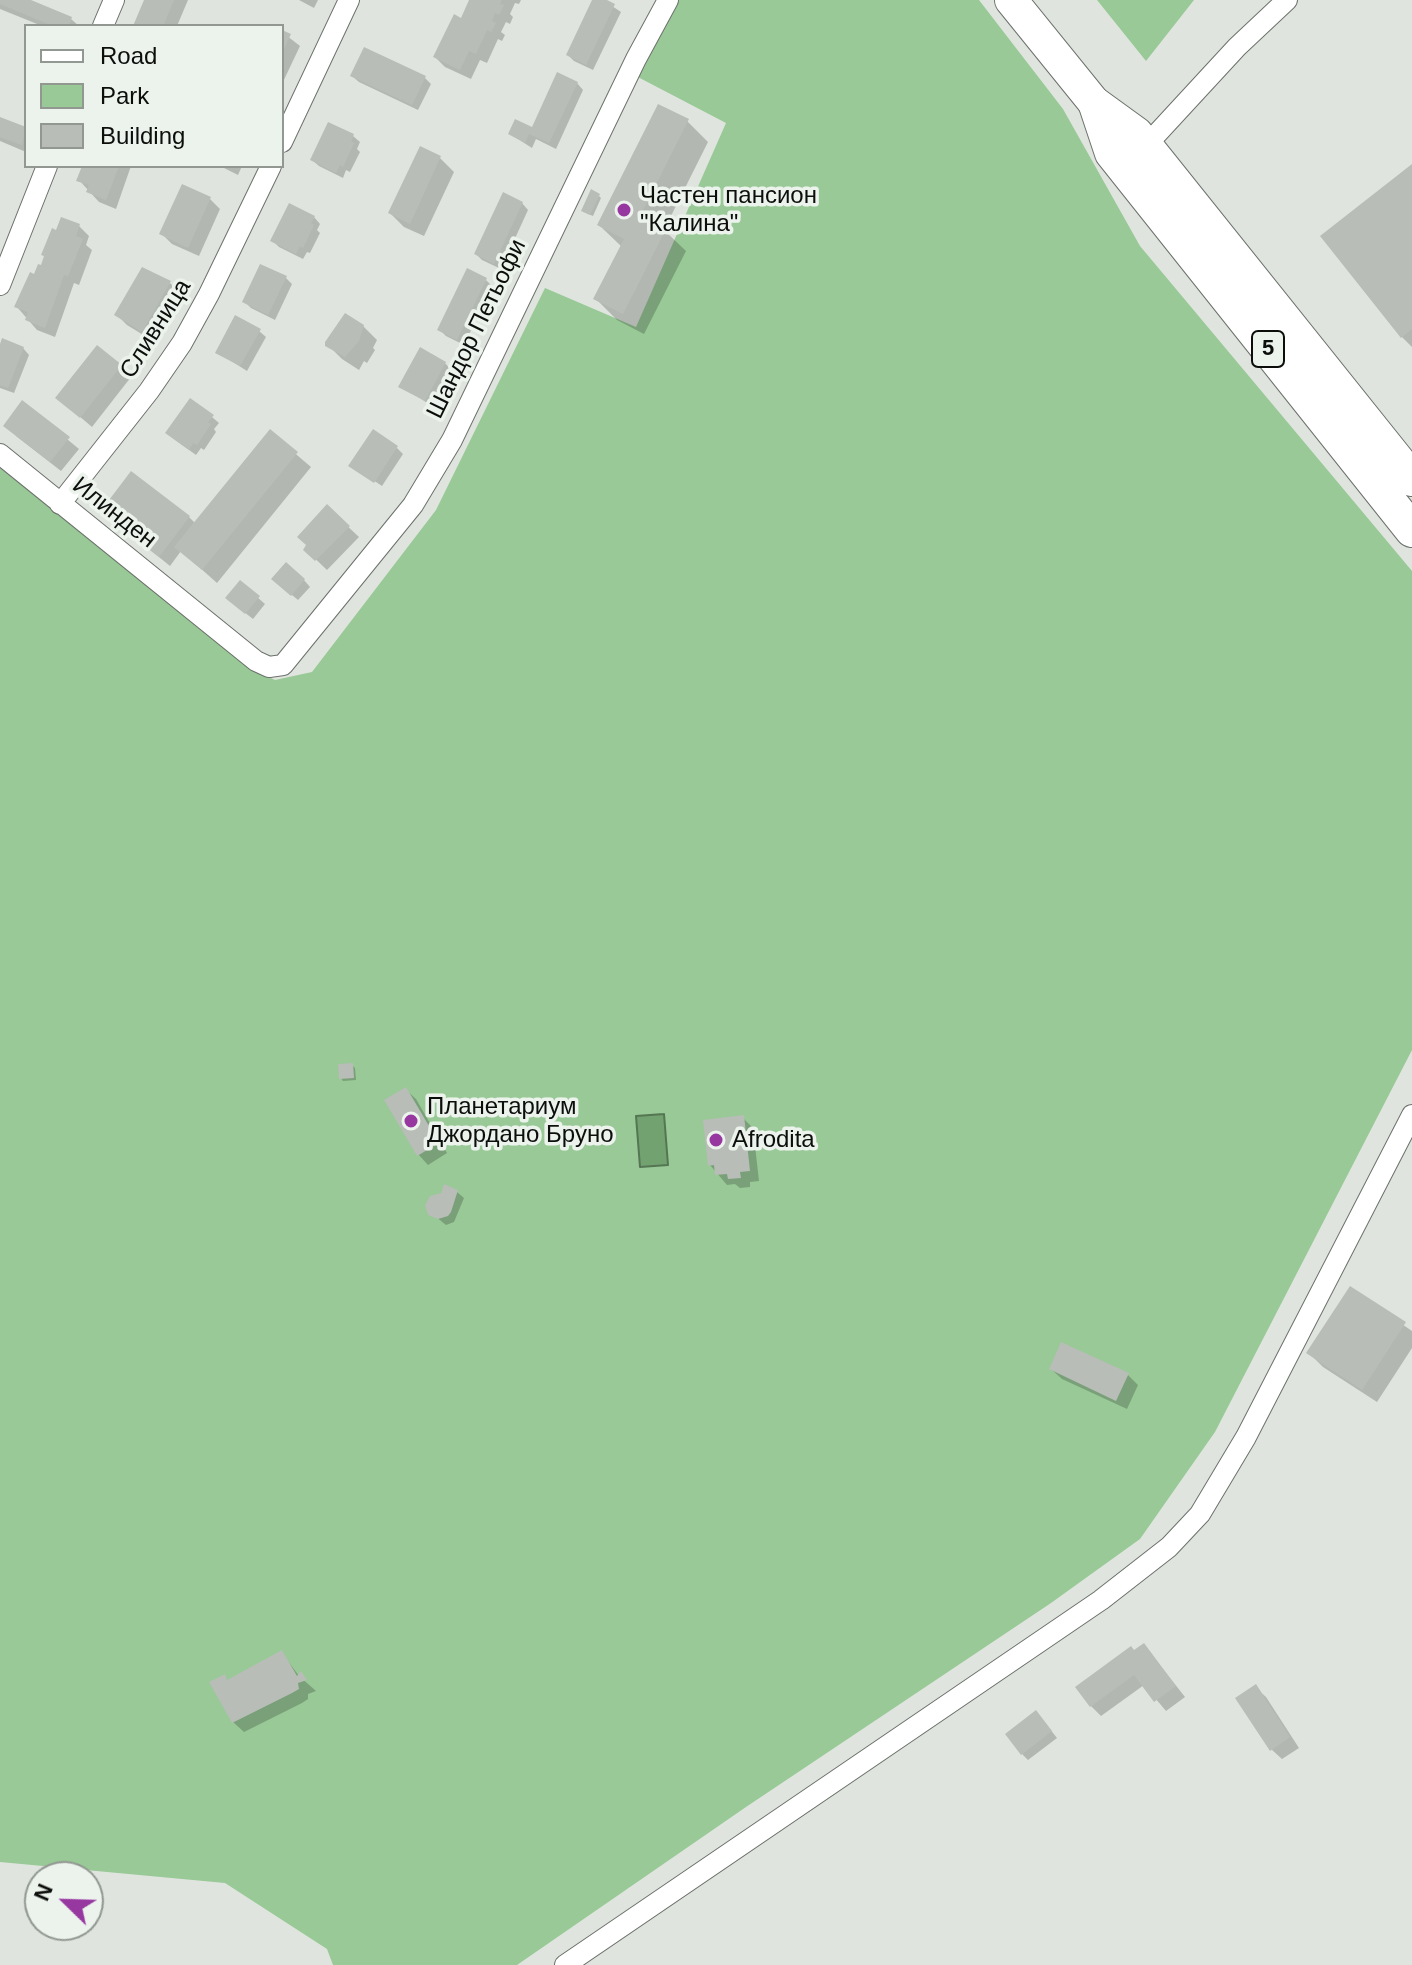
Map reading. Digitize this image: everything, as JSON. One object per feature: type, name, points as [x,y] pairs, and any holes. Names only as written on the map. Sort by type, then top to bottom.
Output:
[{"type":"highway","name":"5","points":[[1096,105],[1112,153],[1135,157],[1412,479]]},
{"type":"highway","name":"5","points":[[1135,157],[1412,530]]},
{"type":"main road","name":"5","points":[[1011,0],[1096,105]]},
{"type":"street","points":[[104,24],[114,0]]},
{"type":"street","points":[[284,138],[349,0]]},
{"type":"street","name":"Шандор Петьофи","points":[[292,657],[413,505],[452,440],[636,59],[668,0]]},
{"type":"street","points":[[1135,157],[1237,47],[1287,0]]},
{"type":"street","points":[[0,285],[46,168]]},
{"type":"street","name":"Сливница","points":[[60,504],[149,391],[182,343],[270,168]]},
{"type":"street","name":"Илинден","points":[[0,454],[256,661],[269,667],[283,665],[292,657]]},
{"type":"street","points":[[565,1965],[1089,1608],[1169,1547],[1200,1514],[1240,1449],[1412,1115]]},
{"type":"green space","points":[[675,0],[979,0],[1063,109],[1140,246],[1412,571],[1412,1050],[1215,1432],[1140,1539],[1051,1603],[517,1965],[333,1965],[327,1949],[225,1883],[104,1872],[104,1861],[24,1861],[24,1864],[0,1862],[0,468],[248,667],[275,680],[312,672],[436,510],[545,288],[636,327],[726,123],[634,75]]},
{"type":"green space","points":[[1097,0],[1194,0],[1146,61]]},
{"type":"shaded area","points":[[664,1114],[668,1165],[640,1167],[636,1116]]},
{"type":"building","points":[[0,0],[31,0],[72,17],[70,24],[48,24],[0,4]]},
{"type":"building","points":[[144,0],[174,0],[164,24],[134,24]]},
{"type":"building","points":[[469,0],[502,0],[500,4],[504,5],[499,15],[495,13],[492,21],[496,23],[491,32],[487,30],[476,54],[469,51],[460,70],[433,57],[454,14],[461,18]]},
{"type":"building","points":[[592,0],[607,0],[615,4],[586,65],[566,55]]},
{"type":"building","points":[[284,31],[291,34],[284,49]]},
{"type":"building","points":[[364,47],[426,76],[412,105],[350,76]]},
{"type":"building","points":[[557,72],[578,82],[549,143],[529,134],[525,143],[508,134],[515,119],[532,127]]},
{"type":"building","name":"Частен пансион \"Калина\"","points":[[658,104],[689,119],[640,216],[666,229],[623,314],[593,299],[624,239],[597,225]]},
{"type":"building","points":[[0,117],[24,126],[22,145],[0,137]]},
{"type":"building","points":[[328,122],[354,134],[351,142],[354,143],[343,167],[340,165],[336,173],[310,160]]},
{"type":"building","points":[[420,146],[441,156],[410,224],[388,213]]},
{"type":"building","points":[[1412,164],[1412,329],[1401,338],[1320,236]]},
{"type":"building","points":[[81,168],[118,168],[106,200],[86,192],[89,185],[76,181]]},
{"type":"building","points":[[182,184],[211,197],[188,248],[159,234]]},
{"type":"building","points":[[591,189],[600,194],[590,215],[581,211]]},
{"type":"building","points":[[503,192],[523,202],[494,264],[474,254]]},
{"type":"building","points":[[289,203],[315,216],[303,248],[300,246],[296,254],[270,241]]},
{"type":"building","points":[[61,217],[80,224],[76,236],[83,239],[68,276],[64,275],[45,328],[25,320],[28,312],[14,307],[30,272],[34,274],[38,264],[41,265],[44,256],[41,255],[52,228],[56,230]]},
{"type":"building","points":[[260,264],[287,276],[268,315],[242,302]]},
{"type":"building","points":[[142,267],[171,281],[142,332],[114,315]]},
{"type":"building","points":[[467,268],[487,278],[457,340],[437,330]]},
{"type":"building","points":[[345,313],[364,325],[359,341],[345,357],[325,346],[325,342]]},
{"type":"building","points":[[235,315],[261,329],[240,366],[215,353]]},
{"type":"building","points":[[2,338],[24,347],[8,388],[0,385]]},
{"type":"building","points":[[97,345],[122,365],[80,418],[55,398]]},
{"type":"building","points":[[420,347],[446,362],[425,401],[398,387]]},
{"type":"building","points":[[190,398],[214,415],[197,445],[193,443],[189,450],[165,433]]},
{"type":"building","points":[[22,400],[70,437],[50,462],[3,426]]},
{"type":"building","points":[[270,429],[298,452],[202,570],[174,547]]},
{"type":"building","points":[[373,429],[398,446],[374,483],[348,466]]},
{"type":"building","points":[[131,471],[190,516],[159,557],[100,512]]},
{"type":"building","points":[[327,504],[350,526],[315,561],[303,550],[306,545],[297,537]]},
{"type":"building","points":[[286,562],[305,579],[291,596],[271,579]]},
{"type":"building","points":[[240,580],[260,596],[245,614],[225,598]]},
{"type":"building","points":[[353,1063],[354,1078],[339,1079],[338,1064]]},
{"type":"building","name":"Планетариум Джордано Бруно","points":[[406,1087],[439,1143],[417,1156],[384,1100]]},
{"type":"building","points":[[744,1115],[750,1171],[740,1172],[741,1178],[728,1179],[727,1174],[715,1175],[714,1165],[708,1166],[703,1120]]},
{"type":"building","points":[[444,1184],[458,1190],[451,1212],[438,1219],[428,1215],[425,1205],[430,1196],[441,1193]]},
{"type":"building","points":[[1350,1286],[1406,1322],[1362,1390],[1306,1353]]},
{"type":"building","points":[[1061,1342],[1129,1373],[1116,1401],[1049,1369]]},
{"type":"building","points":[[1144,1643],[1176,1686],[1154,1702],[1134,1675],[1090,1707],[1075,1687],[1131,1646],[1134,1650]]},
{"type":"building","points":[[282,1650],[297,1676],[301,1671],[307,1680],[298,1683],[299,1689],[232,1723],[209,1682],[225,1674],[227,1680]]},
{"type":"building","points":[[1256,1684],[1290,1737],[1270,1751],[1235,1698]]},
{"type":"building","points":[[1036,1710],[1052,1731],[1021,1755],[1005,1734]]},
{"type":"place","name":"Частен пансион \"Калина\"","points":[[624,210]]},
{"type":"place","name":"Планетариум Джордано Бруно","points":[[411,1121]]},
{"type":"place","name":"Afrodita","points":[[716,1140]]}]
